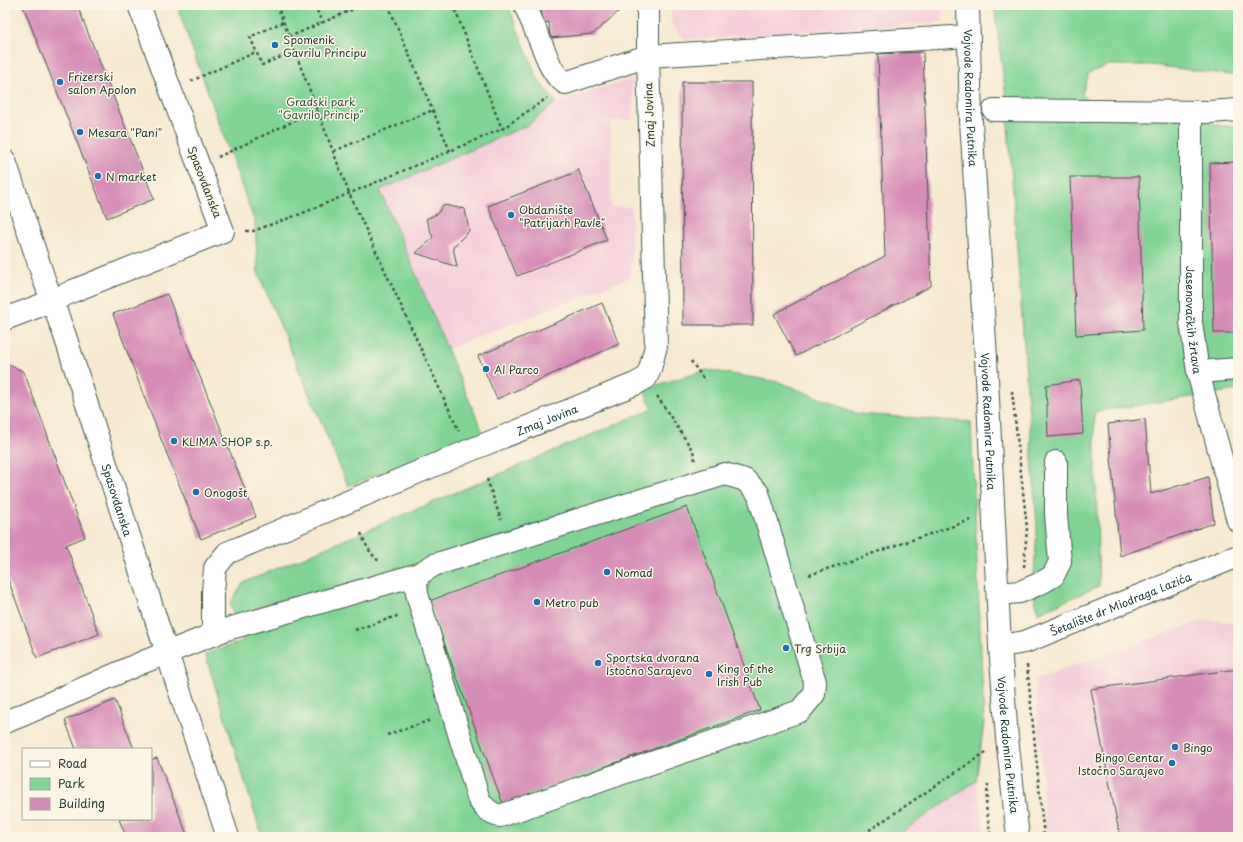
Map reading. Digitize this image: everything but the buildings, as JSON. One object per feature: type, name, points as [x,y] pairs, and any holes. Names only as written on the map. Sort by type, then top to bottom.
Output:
[{"type":"street","name":"Spasovdanska","points":[[5,319],[223,231],[139,5]]},
{"type":"street","points":[[525,5],[551,67],[557,76],[565,83],[648,56],[970,36]]},
{"type":"street","name":"Zmaj Jovina","points":[[213,635],[213,592],[215,568],[226,553],[646,378],[656,346],[648,5]]},
{"type":"street","name":"Vojvode Radomira Putnika","points":[[968,5],[971,121],[986,358],[1000,646],[1007,738],[1018,837]]},
{"type":"street","points":[[994,110],[1191,112],[1238,110]]},
{"type":"street","name":"Jasenovačkih žrtava","points":[[1191,112],[1190,322],[1198,372],[1238,521]]},
{"type":"street","name":"Spasovdanska","points":[[5,161],[65,336],[160,632],[168,652],[228,837]]},
{"type":"street","points":[[1198,372],[1238,369]]},
{"type":"street","points":[[998,594],[1020,592],[1041,583],[1053,576],[1060,562],[1056,515],[1056,462]]},
{"type":"street","points":[[5,722],[141,663],[224,630],[419,574],[434,565],[725,474],[745,480],[758,493],[815,682],[814,694],[800,711],[500,816],[495,815],[487,810],[479,800],[417,594],[416,584],[419,574]]},
{"type":"street","name":"Šetalište dr Miodraga Lazića","points":[[1000,646],[1025,642],[1238,556]]},
{"type":"path","points":[[277,5],[349,193],[468,451]]},
{"type":"path","points":[[315,5],[322,23]]},
{"type":"path","points":[[289,37],[363,5]]},
{"type":"path","points":[[388,5],[450,152]]},
{"type":"path","points":[[453,5],[502,129]]},
{"type":"path","points":[[284,22],[250,37],[262,65],[295,51]]},
{"type":"path","points":[[171,90],[256,52]]},
{"type":"path","points":[[223,231],[253,231],[303,213],[450,152],[502,129],[549,97],[565,83]]},
{"type":"path","points":[[199,166],[317,110]]},
{"type":"path","points":[[334,152],[433,110]]},
{"type":"path","points":[[691,361],[705,381]]},
{"type":"path","points":[[487,479],[502,523]]},
{"type":"path","points":[[809,575],[972,519]]},
{"type":"path","points":[[355,630],[400,615]]},
{"type":"path","points":[[1025,642],[1036,770],[1044,837]]},
{"type":"path","points":[[387,735],[431,720]]},
{"type":"path","points":[[859,837],[990,750]]},
{"type":"path","points":[[988,778],[986,806],[991,837]]},
{"type":"shaded area","points":[[671,5],[942,5],[943,22],[684,40],[671,23]]},
{"type":"shaded area","name":"Obdanište \"Patrijarh Pavle\"","points":[[632,79],[633,120],[611,121],[611,207],[632,207],[631,277],[448,349],[400,240],[380,190],[528,125],[556,102]]},
{"type":"shaded area","points":[[1205,620],[1227,621],[1238,624],[1238,837],[1046,837],[1035,679]]},
{"type":"shaded area","points":[[976,781],[986,837],[895,837]]},
{"type":"green space","name":"Gradski park \"Gavrilo Princip\"","points":[[180,5],[508,5],[538,80],[556,102],[528,125],[380,190],[483,433],[348,486],[258,273],[255,223],[179,12]]},
{"type":"green space","points":[[994,5],[1238,5],[1238,76],[1152,65],[1109,65],[1089,73],[1082,94],[1090,107],[1175,113],[1222,126],[1238,126],[1238,395],[1237,390],[1094,412],[1099,586],[1038,613],[1033,589],[1037,527],[1006,97]]},
{"type":"green space","points":[[707,370],[779,382],[859,414],[971,422],[984,723],[976,781],[895,837],[262,837],[205,654],[243,641],[230,604],[243,583],[652,409],[644,389]]},
{"type":"place","name":"Spomenik Gavrilu Principu","points":[[275,45]]},
{"type":"place","name":"Frizerski salon Apolon","points":[[60,82]]},
{"type":"place","name":"Mesara \"Pani\"","points":[[80,132]]},
{"type":"place","name":"N market","points":[[98,176]]},
{"type":"place","name":"Obdanište \"Patrijarh Pavle\"","points":[[511,215]]},
{"type":"place","name":"Al Parco","points":[[486,369]]},
{"type":"place","name":"KLIMA SHOP s.p.","points":[[174,441]]},
{"type":"place","name":"Onogošt","points":[[196,492]]},
{"type":"place","name":"Nomad","points":[[607,572]]},
{"type":"place","name":"Metro pub","points":[[537,602]]},
{"type":"place","name":"Trg Srbija","points":[[786,648]]},
{"type":"place","name":"Sportska dvorana Istočno Sarajevo","points":[[598,663]]},
{"type":"place","name":"King of the Irish Pub","points":[[709,674]]},
{"type":"place","name":"Bingo","points":[[1175,747]]},
{"type":"place","name":"Bingo Centar Istočno Sarajevo","points":[[1172,763]]}]
